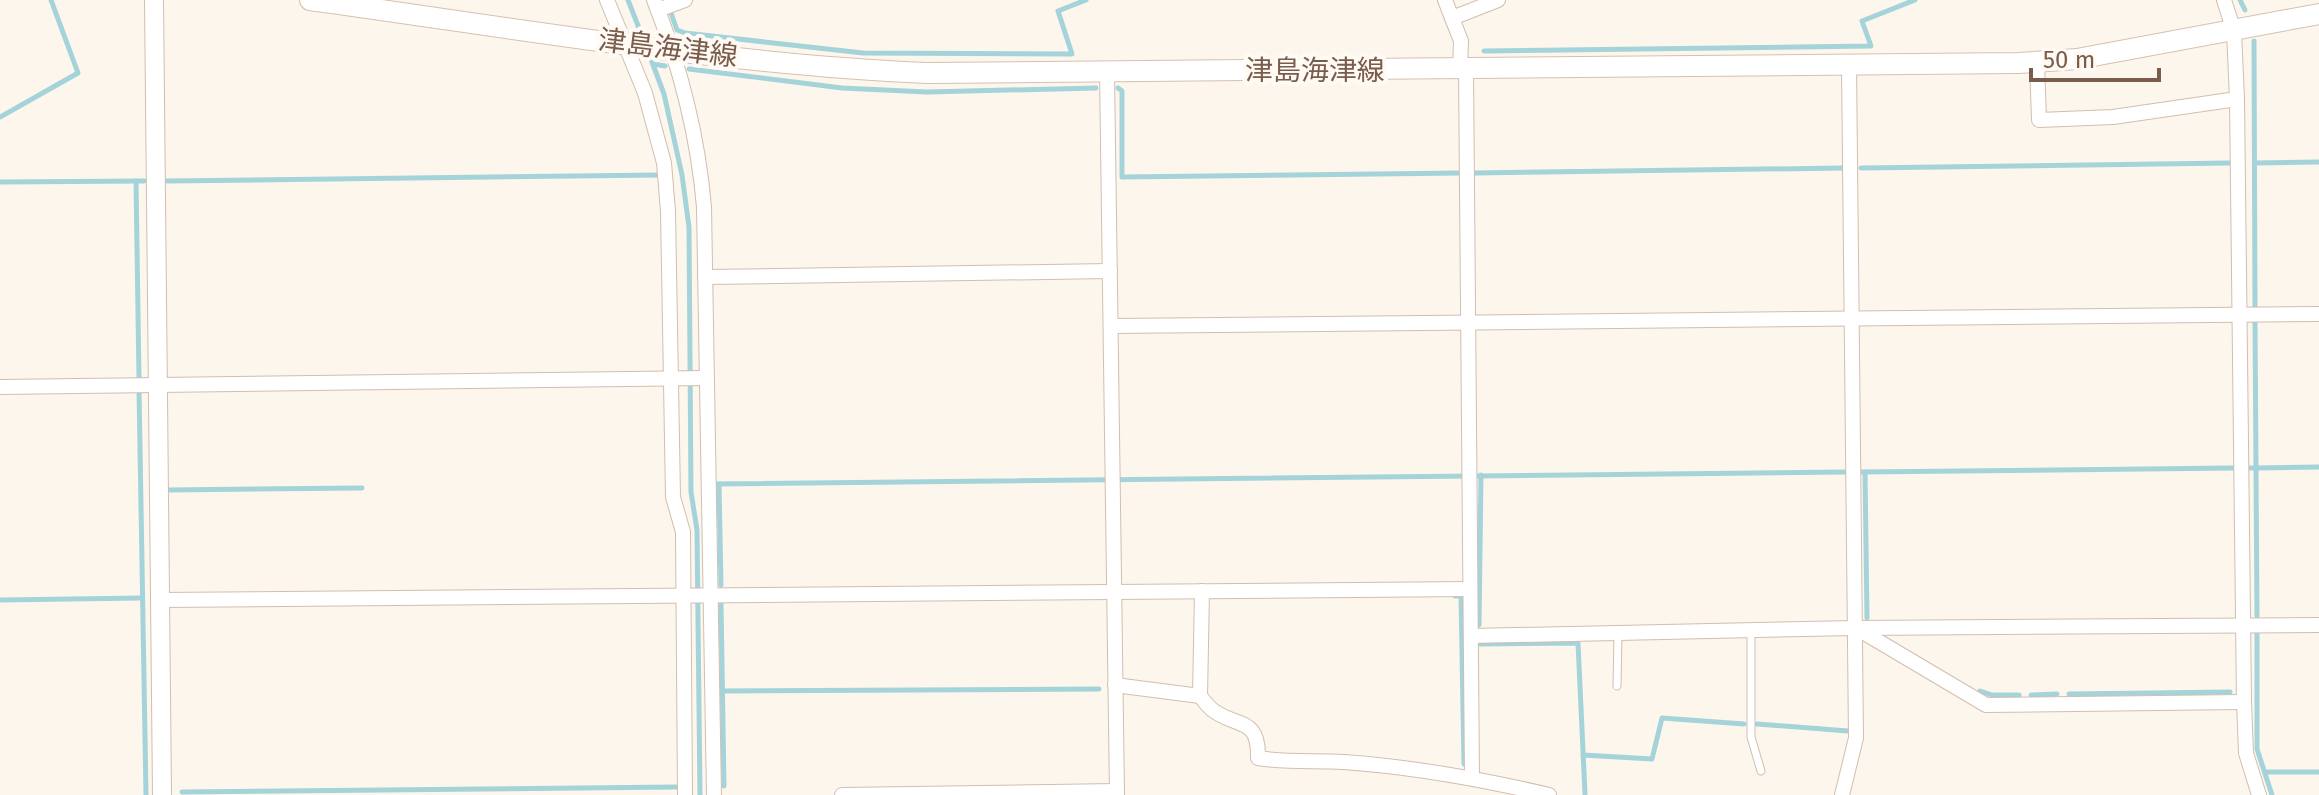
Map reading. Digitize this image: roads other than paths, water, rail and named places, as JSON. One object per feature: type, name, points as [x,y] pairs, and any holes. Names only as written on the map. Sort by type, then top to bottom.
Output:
[{"type":"main road","name":"津島海津線","points":[[310,0],[674,50],[851,70],[927,73],[2037,62],[2077,59],[2319,14]]},
{"type":"street","points":[[154,0],[162,795]]},
{"type":"street","points":[[607,0],[630,44],[664,163],[674,379],[673,497],[683,532],[685,795]]},
{"type":"street","points":[[685,0],[656,5],[674,50],[701,170],[714,795]]},
{"type":"street","points":[[1445,0],[1461,41],[1463,69],[1472,777]]},
{"type":"street","points":[[1452,18],[1498,0]]},
{"type":"street","points":[[2224,0],[2234,31],[2237,99],[2246,753],[2259,795]]},
{"type":"street","points":[[2037,62],[2039,120],[2113,117],[2237,99]]},
{"type":"street","points":[[1842,795],[1856,738],[1849,64]]},
{"type":"street","points":[[842,795],[1117,793],[1107,71]]},
{"type":"street","points":[[705,277],[1110,271]]},
{"type":"street","points":[[1111,326],[2319,314]]},
{"type":"street","points":[[0,387],[703,378]]},
{"type":"street","points":[[160,600],[1470,589]]},
{"type":"street","points":[[1200,696],[1202,591]]},
{"type":"street","points":[[1471,636],[1855,628],[2319,625]]},
{"type":"street","points":[[1855,628],[1986,705],[2244,702]]},
{"type":"street","points":[[1115,685],[1200,696],[1214,711],[1241,722],[1255,732],[1259,745],[1258,758],[1288,763],[1342,762],[1472,777],[1549,795]]},
{"type":"lane","points":[[1751,630],[1751,737],[1761,771]]},
{"type":"lane","points":[[1617,686],[1618,633]]},
{"type":"waterway","points":[[0,117],[78,73],[51,0]]},
{"type":"waterway","points":[[628,0],[644,41]]},
{"type":"waterway","points":[[671,13],[677,30],[685,33],[863,53],[1072,54],[1058,11],[1086,0]]},
{"type":"waterway","points":[[1484,51],[1871,46],[1862,21],[1915,0]]},
{"type":"waterway","points":[[2240,0],[2245,10]]},
{"type":"waterway","points":[[2254,41],[2255,307]]},
{"type":"waterway","points":[[649,54],[664,94],[682,175],[689,227],[691,492],[697,530],[700,795]]},
{"type":"waterway","points":[[653,64],[665,66]]},
{"type":"waterway","points":[[689,69],[842,88],[927,92],[1096,88]]},
{"type":"waterway","points":[[1118,88],[1122,91],[1122,177],[1460,173]]},
{"type":"waterway","points":[[2255,163],[2319,162]]},
{"type":"waterway","points":[[1861,168],[2230,163]]},
{"type":"waterway","points":[[1474,173],[1843,168]]},
{"type":"waterway","points":[[166,181],[660,175]]},
{"type":"waterway","points":[[136,181],[139,378]]},
{"type":"waterway","points":[[0,182],[144,181]]},
{"type":"waterway","points":[[2250,468],[2256,468],[2255,322]]},
{"type":"waterway","points":[[139,390],[146,795]]},
{"type":"waterway","points":[[2257,616],[2256,468],[2319,467]]},
{"type":"waterway","points":[[1861,472],[2233,468]]},
{"type":"waterway","points":[[717,484],[1846,472]]},
{"type":"waterway","points":[[1865,472],[1867,618]]},
{"type":"waterway","points":[[1479,625],[1481,475]]},
{"type":"waterway","points":[[719,484],[721,585]]},
{"type":"waterway","points":[[168,490],[362,488]]},
{"type":"waterway","points":[[1455,596],[1461,596],[1464,764]]},
{"type":"waterway","points":[[0,600],[142,598]]},
{"type":"waterway","points":[[721,603],[724,786]]},
{"type":"waterway","points":[[2257,632],[2257,749],[2272,795]]},
{"type":"waterway","points":[[1479,644],[1578,643],[1585,794]]},
{"type":"waterway","points":[[723,691],[1099,689]]},
{"type":"waterway","points":[[1980,691],[1992,695],[2019,695]]},
{"type":"waterway","points":[[2069,694],[2230,692]]},
{"type":"waterway","points":[[2031,695],[2057,694]]},
{"type":"waterway","points":[[1583,755],[1652,759],[1662,718],[1744,724]]},
{"type":"waterway","points":[[1757,724],[1848,731]]},
{"type":"waterway","points":[[2265,772],[2319,772]]},
{"type":"waterway","points":[[182,792],[676,787]]}]
